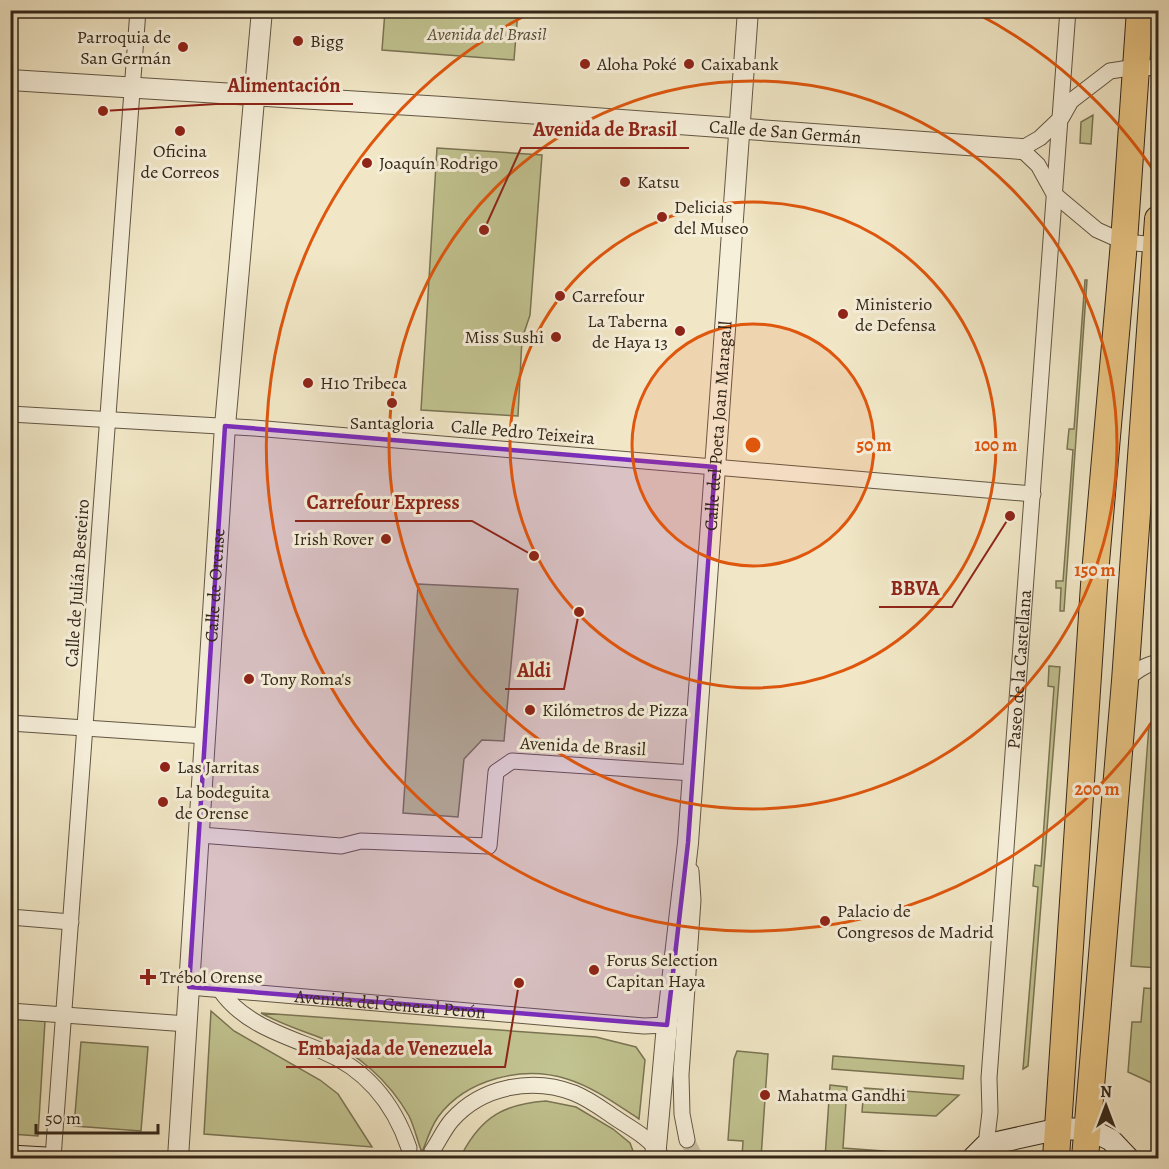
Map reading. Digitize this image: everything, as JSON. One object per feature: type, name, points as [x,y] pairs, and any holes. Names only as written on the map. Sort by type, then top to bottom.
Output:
[{"type":"highway","points":[[1056,1158],[1095,585],[1124,242],[1147,68],[1140,10]]},
{"type":"highway","points":[[1085,1158],[1125,681],[1158,245],[1158,219]]},
{"type":"main road","points":[[979,1152],[1058,1128],[1089,1129],[1111,1140],[1128,1158]]},
{"type":"main road","points":[[10,1156],[46,1158]]},
{"type":"street","name":"Calle de Julián Besteiro","points":[[53,1158],[138,10]]},
{"type":"street","name":"Calle de Orense","points":[[178,1158],[225,426],[262,10]]},
{"type":"street","name":"Calle del Poeta Joan Maragall","points":[[658,1155],[667,1025],[688,843],[748,10]]},
{"type":"street","name":"Paseo de la Castellana","points":[[979,1152],[990,1112],[989,1078],[1054,194],[1062,117],[1068,10]]},
{"type":"street","points":[[1147,68],[1110,71],[1071,101],[1062,117],[1040,138],[1021,149],[1038,165],[1054,194],[1097,230],[1124,242],[1158,245]]},
{"type":"street","name":"Calle de San Germán","points":[[10,80],[443,107],[1021,149]]},
{"type":"street","name":"Calle Pedro Teixeira","points":[[10,414],[225,426],[1033,494]]},
{"type":"street","points":[[1125,681],[1147,664],[1158,662]]},
{"type":"street","points":[[10,723],[205,736]]},
{"type":"street","name":"Avenida de Brasil","points":[[200,835],[341,846],[362,841],[489,846],[496,772],[512,761],[693,773]]},
{"type":"street","name":"Calle del Poeta Joan Maragall","points":[[687,1140],[681,1095],[693,900],[688,843]]},
{"type":"street","points":[[10,917],[71,922]]},
{"type":"street","name":"Avenida del General Perón","points":[[189,987],[644,1026],[667,1025]]},
{"type":"street","points":[[220,990],[234,1006],[263,1027],[329,1054],[357,1071],[382,1094],[402,1127],[410,1148]]},
{"type":"street","points":[[10,1011],[187,1024]]},
{"type":"street","points":[[432,1151],[452,1120],[479,1098],[508,1087],[542,1085],[559,1088],[590,1101],[644,1137],[658,1155]]},
{"type":"highlighted area","points":[[225,426],[715,467],[688,843],[667,1025],[189,987]]},
{"type":"green space","name":"Avenida del Brasil","points":[[385,11],[518,11],[514,60],[382,50]]},
{"type":"green space","points":[[1093,115],[1091,144],[1080,143],[1081,122]]},
{"type":"green space","points":[[437,148],[542,155],[530,315],[522,339],[518,416],[421,410]]},
{"type":"green space","points":[[1085,280],[1087,280],[1064,611],[1060,611],[1061,588],[1056,588],[1056,581],[1063,581],[1073,450],[1067,449],[1069,429],[1074,429]]},
{"type":"green space","points":[[418,584],[518,589],[504,741],[482,740],[464,759],[458,817],[403,813]]},
{"type":"green space","points":[[1049,666],[1060,667],[1028,1066],[1023,1069],[1038,887],[1033,886],[1035,865],[1041,866],[1054,687],[1048,686]]},
{"type":"green space","points":[[1149,725],[1158,725],[1158,968],[1131,966]]},
{"type":"green space","points":[[1144,988],[1158,989],[1152,1083],[1128,1072],[1132,1022],[1141,1022]]},
{"type":"green space","points":[[211,1011],[234,1031],[320,1080],[338,1094],[372,1147],[204,1134]]},
{"type":"green space","points":[[261,1013],[596,1037],[636,1047],[645,1060],[639,1119],[604,1096],[577,1082],[550,1075],[514,1075],[480,1085],[464,1093],[450,1104],[438,1117],[421,1150],[409,1116],[401,1103],[382,1080],[360,1060],[335,1044]]},
{"type":"green space","points":[[10,1019],[45,1021],[38,1136],[11,1134]]},
{"type":"green space","points":[[81,1042],[148,1047],[141,1131],[74,1126]]},
{"type":"green space","points":[[737,1051],[768,1054],[761,1158],[742,1158],[743,1141],[728,1140],[734,1059]]},
{"type":"green space","points":[[833,1056],[964,1066],[963,1079],[832,1069]]},
{"type":"green space","points":[[830,1085],[847,1087],[843,1148],[909,1153],[906,1158],[825,1158]]},
{"type":"green space","points":[[864,1088],[959,1095],[936,1116],[862,1112]]},
{"type":"green space","points":[[546,1101],[576,1107],[613,1129],[630,1143],[633,1151],[632,1158],[527,1158],[462,1154],[478,1130],[496,1114],[518,1105]]},
{"type":"tunnel","points":[[687,1140],[696,1158]]},
{"type":"place","name":"Bigg","points":[[298,41]]},
{"type":"place","name":"Parroquia de San Germán","points":[[183,47]]},
{"type":"place","name":"Aloha Poké","points":[[585,64]]},
{"type":"place","name":"Caixabank","points":[[689,64]]},
{"type":"place","name":"Alimentación","points":[[103,111]]},
{"type":"place","name":"Oficina de Correos","points":[[180,131]]},
{"type":"place","name":"Joaquín Rodrigo","points":[[367,163]]},
{"type":"place","name":"Katsu","points":[[625,182]]},
{"type":"place","name":"Delicias del Museo","points":[[662,217]]},
{"type":"place","name":"Avenida de Brasil","points":[[484,230]]},
{"type":"place","name":"Carrefour","points":[[560,296]]},
{"type":"place","name":"Ministerio de Defensa","points":[[843,314]]},
{"type":"place","name":"La Taberna de Haya 13","points":[[680,331]]},
{"type":"place","name":"Miss Sushi","points":[[556,337]]},
{"type":"place","name":"H10 Tribeca","points":[[308,383]]},
{"type":"place","name":"Santagloria","points":[[392,403]]},
{"type":"place","name":"BBVA","points":[[1010,516]]},
{"type":"place","name":"Irish Rover","points":[[386,539]]},
{"type":"place","name":"Carrefour Express","points":[[534,556]]},
{"type":"place","name":"Aldi","points":[[579,612]]},
{"type":"place","name":"Tony Roma's","points":[[249,679]]},
{"type":"place","name":"Kilómetros de Pizza","points":[[530,710]]},
{"type":"place","name":"Las Jarritas","points":[[165,767]]},
{"type":"place","name":"La bodeguita de Orense","points":[[163,802]]},
{"type":"place","name":"Palacio de Congresos de Madrid","points":[[825,921]]},
{"type":"place","name":"Forus Selection Capitan Haya","points":[[594,970]]},
{"type":"place","name":"Trébol Orense","points":[[148,977]]},
{"type":"place","name":"Embajada de Venezuela","points":[[519,983]]},
{"type":"place","name":"Mahatma Gandhi","points":[[765,1095]]}]
